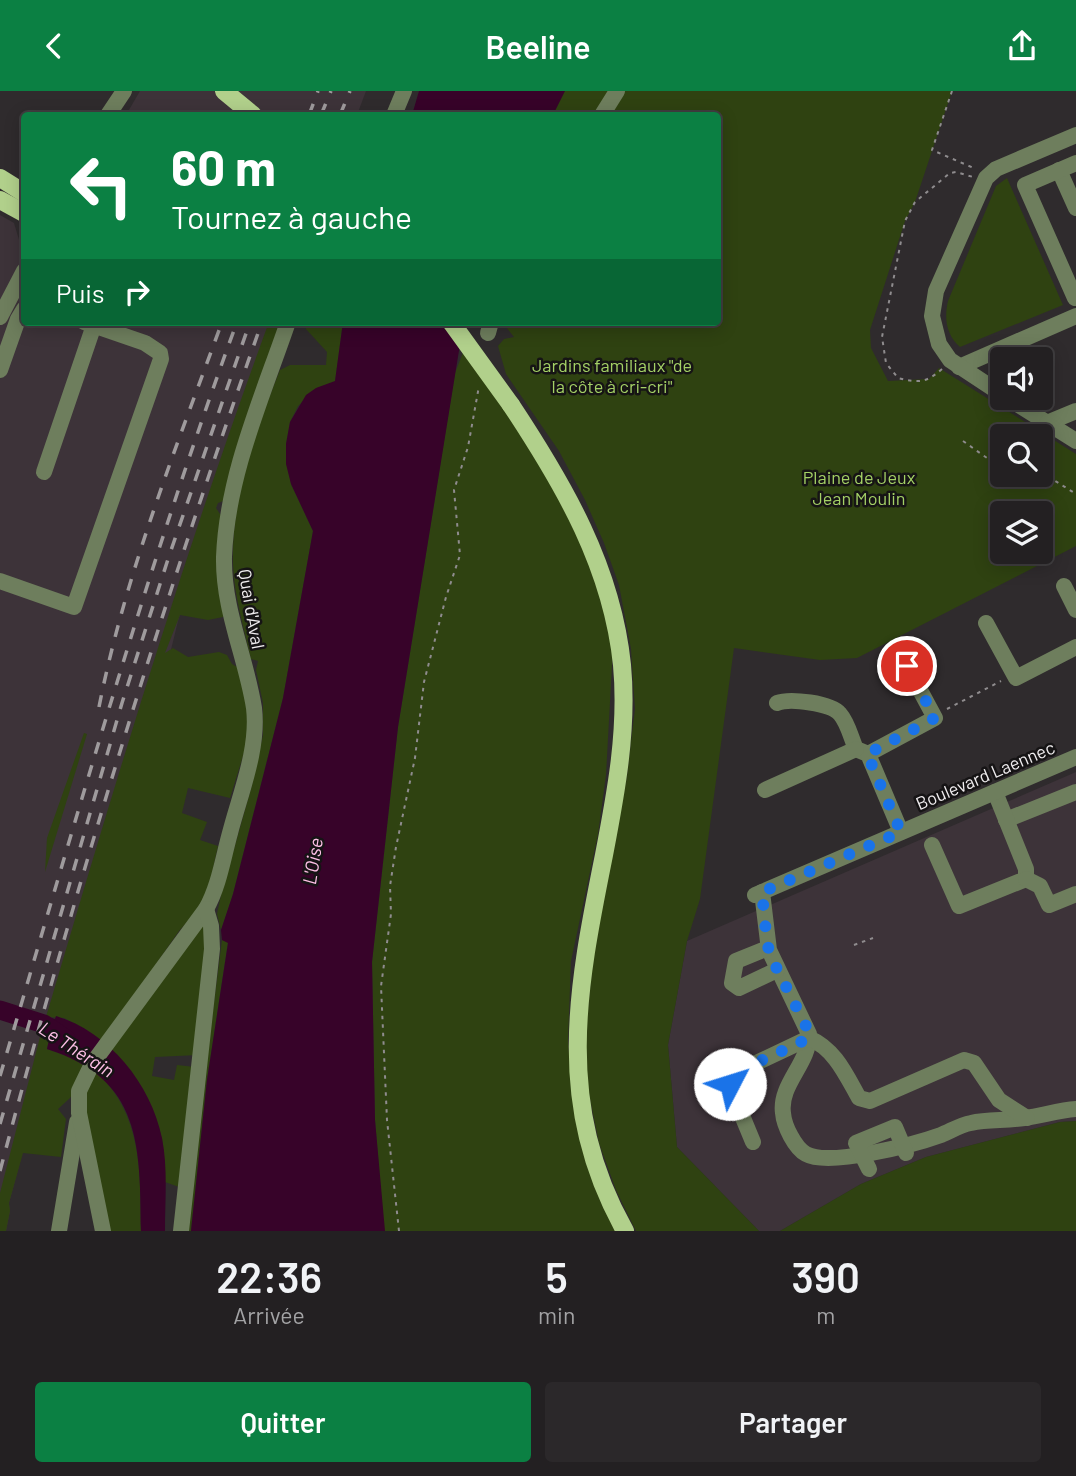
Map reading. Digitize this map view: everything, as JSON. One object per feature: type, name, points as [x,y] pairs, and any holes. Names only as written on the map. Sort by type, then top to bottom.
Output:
[{"type":"main road","points":[[224,91],[249,112]]},
{"type":"main road","points":[[0,178],[21,191]]},
{"type":"main road","points":[[0,200],[21,211]]},
{"type":"main road","points":[[454,326],[511,405],[556,475],[583,527],[603,576],[619,642],[623,691],[620,756],[611,820],[584,957],[576,1055],[579,1093],[590,1145],[607,1193],[625,1231]]},
{"type":"street","points":[[110,112],[124,91]]},
{"type":"street","points":[[395,112],[404,91]]},
{"type":"street","points":[[604,112],[617,91]]},
{"type":"street","points":[[990,387],[954,363],[937,338],[932,303],[987,178],[1076,135]]},
{"type":"street","points":[[1075,298],[1025,185],[1076,163]]},
{"type":"street","points":[[1059,170],[1076,208]]},
{"type":"street","points":[[0,317],[21,277]]},
{"type":"street","points":[[0,370],[21,314]]},
{"type":"street","points":[[954,363],[1076,316]]},
{"type":"street","points":[[44,472],[88,326]]},
{"type":"street","points":[[0,581],[74,607],[161,359],[160,353],[145,343],[95,326]]},
{"type":"street","name":"Quai d'Aval","points":[[207,907],[215,888],[245,775],[255,722],[251,695],[228,606],[224,565],[227,523],[239,467],[287,326]]},
{"type":"street","points":[[1026,410],[1076,441]]},
{"type":"street","points":[[1047,423],[1076,411]]},
{"type":"street","points":[[1064,586],[1076,610]]},
{"type":"street","points":[[986,623],[1016,678],[1076,647]]},
{"type":"street","points":[[765,790],[935,718],[907,666]]},
{"type":"street","points":[[777,703],[791,699],[835,709],[844,719],[862,751],[901,832]]},
{"type":"street","name":"Boulevard Laennec","points":[[768,948],[759,893],[1076,757]]},
{"type":"street","points":[[995,792],[1026,869],[1026,879]]},
{"type":"street","points":[[1006,820],[1076,792]]},
{"type":"street","points":[[932,845],[959,906],[1026,879],[1040,886],[1049,905],[1076,894]]},
{"type":"street","points":[[59,1231],[79,1113],[79,1091],[88,1070],[207,907]]},
{"type":"street","points":[[181,1231],[212,949],[207,907]]},
{"type":"street","points":[[777,970],[739,988],[732,983],[737,961],[768,948],[807,1028],[809,1038],[808,1047],[784,1097],[783,1116],[799,1147],[809,1155],[865,1162],[905,1150],[969,1123],[1027,1118],[1076,1109]]},
{"type":"street","points":[[753,1142],[730,1078],[735,1073],[809,1038],[821,1043],[838,1062],[859,1098],[870,1101],[964,1060],[974,1063],[999,1100],[1027,1118]]},
{"type":"street","points":[[79,1113],[103,1231]]},
{"type":"path","points":[[952,91],[932,151],[987,178]]},
{"type":"path","points":[[954,363],[929,380],[898,378],[886,363],[882,337],[905,221],[915,202],[950,173],[987,178]]},
{"type":"path","points":[[399,1231],[387,1120],[382,986],[391,914],[390,886],[415,758],[424,682],[460,555],[454,490],[468,447],[479,384]]},
{"type":"path","points":[[963,441],[990,460]]},
{"type":"path","points":[[1053,480],[1076,494]]},
{"type":"path","points":[[934,716],[1014,675]]},
{"type":"path","points":[[853,945],[873,938]]},
{"type":"shaded area","points":[[140,91],[366,91],[358,112],[128,112]]},
{"type":"shaded area","points":[[0,215],[14,223],[21,244],[21,326],[281,326],[196,564],[169,658],[46,1017],[25,1144],[9,1203],[6,1231],[0,1231]]},
{"type":"shaded area","points":[[1076,772],[1076,1121],[1060,1122],[926,1157],[861,1184],[780,1231],[759,1231],[677,1147],[668,1045],[687,941]]},
{"type":"green space","points":[[560,91],[617,91],[604,112],[547,112]]},
{"type":"green space","points":[[622,91],[952,91],[915,202],[905,221],[870,330],[871,348],[888,381],[929,379],[939,368],[990,400],[990,410],[1006,410],[1028,424],[990,424],[990,487],[1053,487],[1053,440],[1076,454],[1076,546],[1053,558],[1053,501],[990,501],[990,564],[1041,564],[857,658],[820,660],[734,648],[700,899],[687,941],[668,1045],[677,1147],[759,1231],[636,1231],[616,1190],[599,1143],[588,1089],[584,1045],[594,952],[627,776],[635,709],[631,649],[619,585],[604,543],[559,451],[506,374],[498,346],[504,339],[514,337],[505,326],[721,326],[721,112],[611,112]]},
{"type":"green space","points":[[1007,178],[1063,305],[960,347],[947,326],[948,301],[996,186]]},
{"type":"green space","points":[[268,326],[281,326],[226,500],[218,503],[216,508],[224,520],[223,617],[208,620],[180,615],[165,653],[173,648],[188,657],[219,652],[227,655],[232,664],[239,668],[248,694],[248,740],[230,798],[188,788],[182,813],[207,822],[200,840],[218,846],[206,901],[179,931],[154,967],[155,972],[204,921],[208,928],[198,1055],[155,1057],[152,1076],[174,1080],[177,1065],[195,1067],[179,1187],[165,1182],[162,1139],[106,1082],[118,1098],[133,1134],[141,1211],[141,1231],[109,1231],[85,1115],[87,1030],[64,1018],[46,1017],[125,754],[238,408]]},
{"type":"green space","points":[[306,326],[342,326],[335,382],[317,388],[298,406],[290,422],[286,444],[291,484],[313,531],[283,698],[233,894],[221,930],[217,914],[221,895],[263,735],[263,703],[256,670],[258,661],[251,659],[234,576],[233,539],[236,514],[254,440],[280,370],[290,365],[326,365],[327,352]]},
{"type":"green space","points":[[464,350],[540,459],[593,565],[613,647],[606,775],[598,834],[571,961],[568,1040],[572,1096],[579,1130],[620,1231],[384,1231],[375,1120],[372,962],[398,727],[455,373]]},
{"type":"green space","points":[[84,733],[87,734],[45,872],[47,838]]},
{"type":"green space","points":[[222,940],[228,942],[207,1080],[191,1231],[185,1231]]},
{"type":"green space","points":[[40,1037],[49,1040],[47,1049],[70,1057],[88,1068],[70,1098],[58,1109],[66,1119],[61,1157],[23,1153],[9,1203],[6,1231],[0,1231],[0,1193]]},
{"type":"green space","points":[[1076,1121],[1076,1231],[780,1231],[861,1184],[926,1157],[1060,1122]]},
{"type":"water","points":[[419,91],[565,91],[554,112],[413,112]]},
{"type":"water","name":"L'Oise","points":[[342,326],[464,326],[398,727],[372,962],[375,1120],[385,1231],[191,1231],[207,1080],[228,943],[222,940],[221,930],[233,894],[283,698],[313,531],[291,484],[286,464],[286,444],[290,422],[306,395],[335,381]]},
{"type":"water","points":[[56,1016],[93,1034],[110,1047],[138,1080],[148,1098],[164,1149],[165,1231],[141,1231],[136,1144],[129,1119],[118,1097],[102,1078],[78,1062],[47,1049],[49,1040],[40,1037],[46,1017],[55,1019]]},
{"type":"waterway","name":"Le Thérain","points":[[0,1010],[44,1024],[66,1039]]},
{"type":"railway","points":[[310,112],[318,91]]},
{"type":"railway","points":[[322,112],[331,91]]},
{"type":"railway","points":[[341,112],[350,91]]},
{"type":"railway","points":[[99,707],[137,560],[221,326]]},
{"type":"railway","points":[[0,1076],[142,603],[236,326]]},
{"type":"railway","points":[[0,1124],[122,703],[169,556],[249,326]]},
{"type":"railway","points":[[0,1171],[122,744],[190,532],[261,326]]},
{"type":"route","points":[[730,1084],[730,1078],[735,1073],[809,1038],[807,1028],[771,957],[762,892],[901,832],[867,754],[935,718],[907,666]]},
{"type":"park label","name":"Jardins familiaux \"de la côte à cri-cri\"","points":[[612,376]]},
{"type":"park label","name":"Plaine de Jeux Jean Moulin","points":[[859,488]]}]
